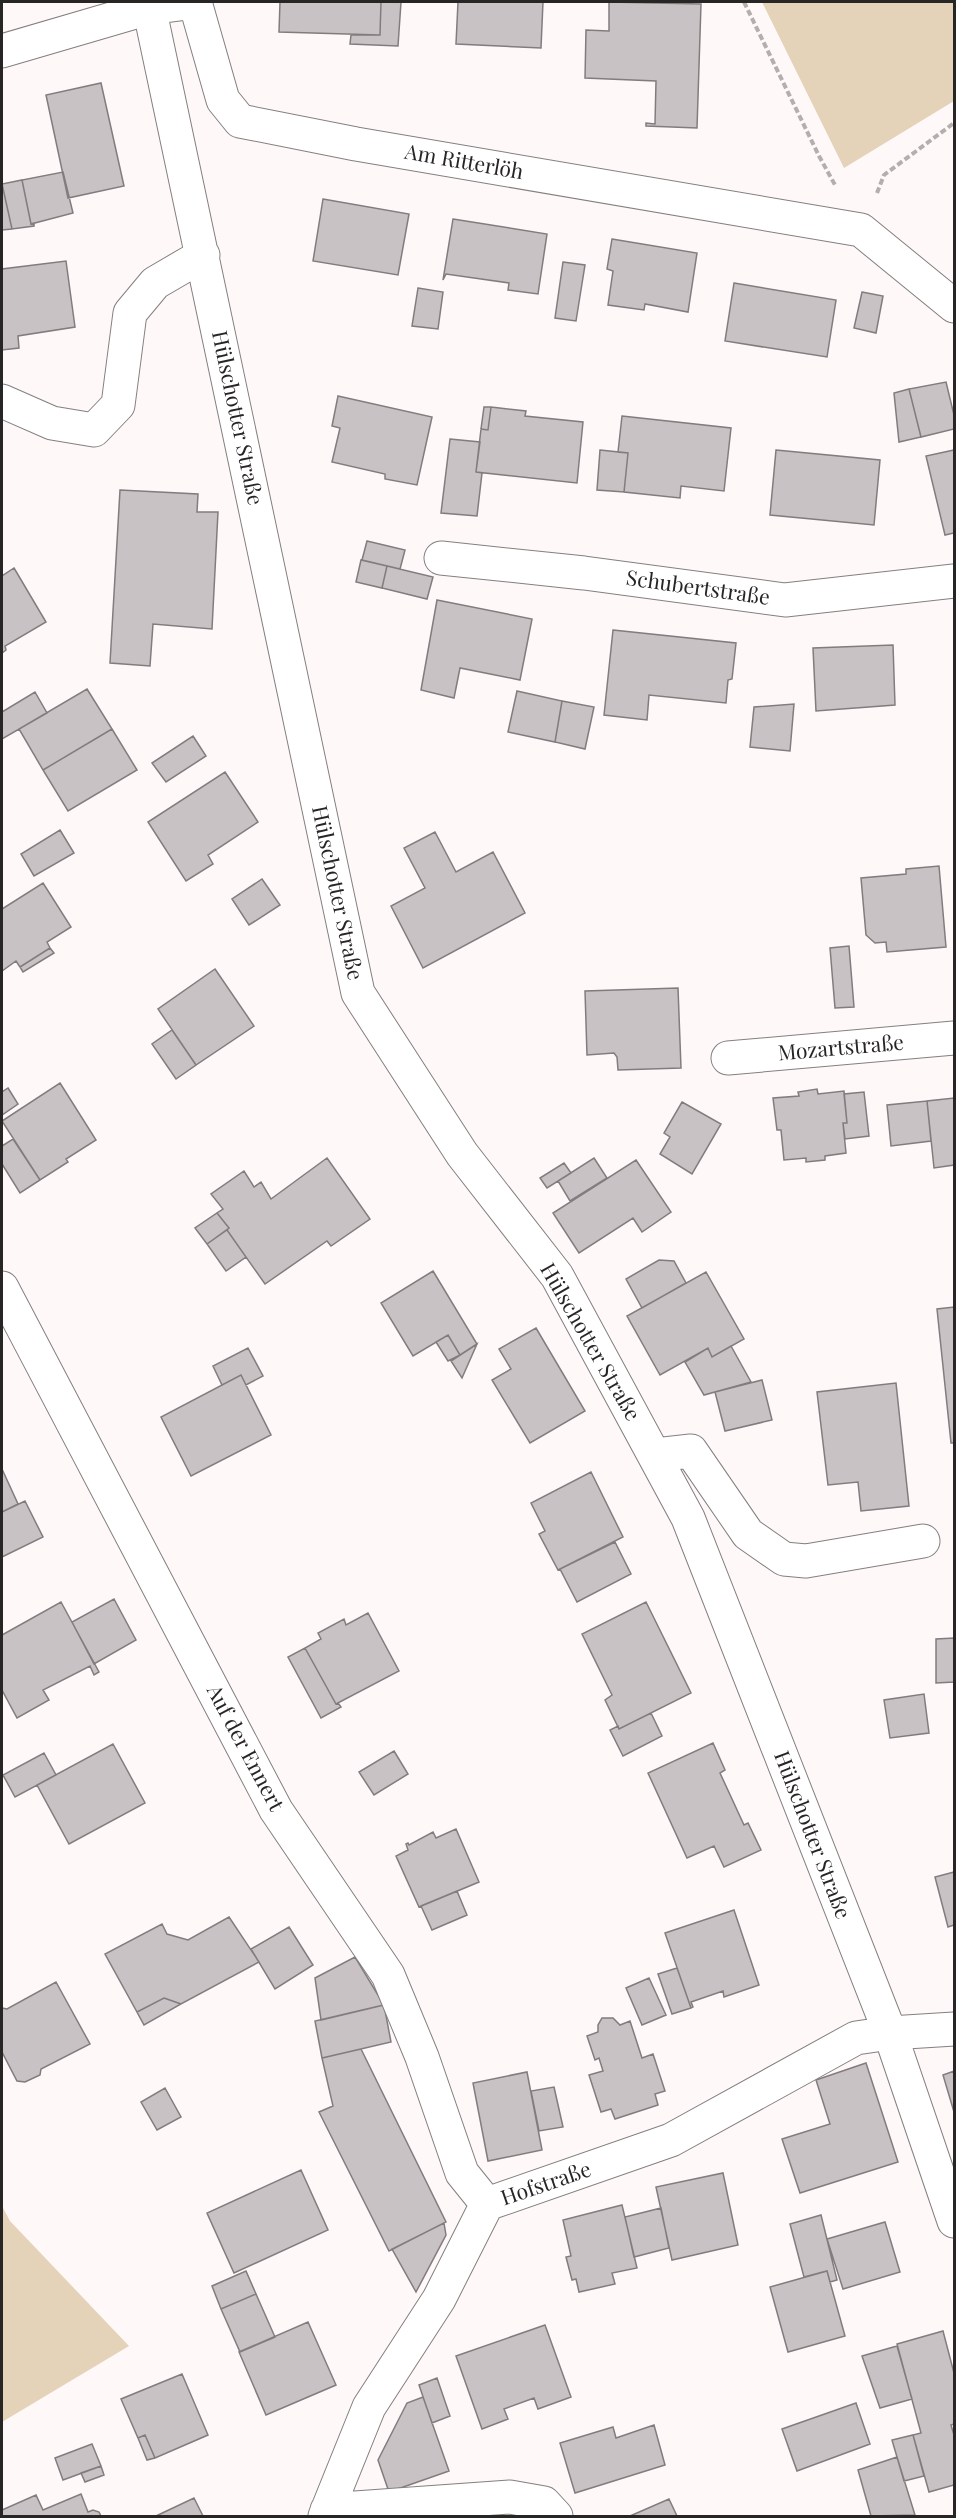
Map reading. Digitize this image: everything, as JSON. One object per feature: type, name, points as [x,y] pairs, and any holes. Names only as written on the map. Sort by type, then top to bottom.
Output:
[{"type":"street","name":"Am Ritterlöh","points":[[148,5],[195,2],[223,100],[240,121],[356,144],[861,230]]},
{"type":"street","points":[[2,51],[148,5]]},
{"type":"street","name":"Hülschotter Straße","points":[[148,5],[203,255],[358,993],[462,1154],[557,1276],[688,1518],[890,2033],[954,2221]]},
{"type":"street","points":[[861,230],[954,306]]},
{"type":"street","points":[[2,401],[52,423],[94,430],[118,405],[130,313],[156,283],[203,255]]},
{"type":"street","name":"Schubertstraße","points":[[441,558],[584,573],[786,600],[954,581]]},
{"type":"street","name":"Mozartstraße","points":[[728,1058],[954,1038]]},
{"type":"street","name":"Auf der Ennert","points":[[2,1288],[276,1810],[388,1975],[422,2057],[462,2173],[487,2204]]},
{"type":"street","points":[[655,1455],[691,1451],[748,1534],[784,1559],[806,1561],[922,1541]]},
{"type":"street","name":"Hofstraße","points":[[326,2513],[369,2407],[439,2299],[487,2204],[671,2140],[856,2038],[890,2033],[954,2030]]},
{"type":"street","points":[[326,2513],[510,2497],[544,2503],[556,2517]]},
{"type":"path","points":[[744,2],[819,156],[861,230]]},
{"type":"path","points":[[861,230],[884,175],[954,123]]},
{"type":"shaded area","points":[[762,2],[954,2],[954,101],[844,168]]},
{"type":"shaded area","points":[[2,2206],[10,2221],[129,2346],[2,2422]]},
{"type":"building","points":[[280,2],[381,2],[380,35],[279,32]]},
{"type":"building","points":[[381,2],[401,2],[398,46],[350,44],[351,35],[380,35]]},
{"type":"building","points":[[458,2],[543,2],[541,48],[456,44]]},
{"type":"building","points":[[609,2],[701,4],[697,128],[646,126],[646,123],[655,124],[656,81],[585,78],[586,30],[609,31]]},
{"type":"building","points":[[101,83],[124,186],[68,198],[46,95]]},
{"type":"building","points":[[63,172],[73,213],[31,224],[22,180]]},
{"type":"building","points":[[22,180],[31,224],[34,223],[34,226],[12,229],[2,184]]},
{"type":"building","points":[[2,184],[12,229],[2,230]]},
{"type":"building","points":[[323,199],[409,214],[398,275],[313,261]]},
{"type":"building","points":[[453,219],[547,234],[538,294],[508,290],[509,283],[446,274],[443,280]]},
{"type":"building","points":[[612,239],[697,253],[688,312],[645,304],[644,310],[608,305],[613,271],[607,269]]},
{"type":"building","points":[[66,261],[75,327],[18,336],[19,348],[2,350],[2,269]]},
{"type":"building","points":[[563,262],[585,265],[576,321],[555,318]]},
{"type":"building","points":[[734,283],[836,300],[827,357],[725,341]]},
{"type":"building","points":[[418,288],[443,292],[438,329],[412,326]]},
{"type":"building","points":[[862,292],[883,296],[876,333],[854,328]]},
{"type":"building","points":[[946,382],[954,415],[954,429],[921,437],[909,389]]},
{"type":"building","points":[[909,389],[921,437],[899,442],[894,393]]},
{"type":"building","points":[[338,396],[432,417],[417,485],[385,479],[385,474],[332,462],[340,428],[332,426]]},
{"type":"building","points":[[484,407],[491,407],[488,430],[481,429]]},
{"type":"building","points":[[491,407],[526,411],[525,416],[583,422],[577,483],[476,472],[481,429],[488,430]]},
{"type":"building","points":[[622,416],[731,428],[724,491],[681,486],[680,498],[624,492],[628,453],[618,452]]},
{"type":"building","points":[[450,439],[480,442],[476,472],[482,473],[477,516],[441,513]]},
{"type":"building","points":[[600,450],[628,453],[624,492],[597,490]]},
{"type":"building","points":[[776,450],[880,460],[874,525],[770,515]]},
{"type":"building","points":[[954,450],[954,533],[945,535],[926,456]]},
{"type":"building","points":[[120,490],[198,494],[197,512],[218,512],[212,629],[153,624],[150,666],[110,663]]},
{"type":"building","points":[[367,541],[405,550],[400,569],[362,560]]},
{"type":"building","points":[[361,560],[387,566],[382,588],[356,582]]},
{"type":"building","points":[[387,566],[433,577],[427,599],[382,588]]},
{"type":"building","points":[[14,568],[46,622],[5,646],[6,650],[2,653],[2,576]]},
{"type":"building","points":[[437,600],[532,619],[520,680],[460,668],[454,698],[421,690]]},
{"type":"building","points":[[613,630],[736,643],[732,679],[728,680],[726,703],[649,695],[647,720],[604,715]]},
{"type":"building","points":[[893,645],[895,705],[816,711],[813,648]]},
{"type":"building","points":[[87,689],[112,729],[43,770],[19,729]]},
{"type":"building","points":[[517,691],[562,701],[555,742],[508,732]]},
{"type":"building","points":[[35,692],[47,713],[2,739],[2,712]]},
{"type":"building","points":[[562,701],[594,707],[585,749],[555,742]]},
{"type":"building","points":[[794,704],[790,751],[750,747],[754,707]]},
{"type":"building","points":[[112,729],[137,770],[68,811],[43,770]]},
{"type":"building","points":[[193,736],[206,756],[166,782],[152,763]]},
{"type":"building","points":[[225,772],[258,822],[208,855],[213,864],[186,881],[148,822]]},
{"type":"building","points":[[60,830],[74,853],[34,876],[21,854]]},
{"type":"building","points":[[435,832],[456,872],[493,852],[525,913],[423,968],[391,906],[425,888],[404,848]]},
{"type":"building","points":[[939,866],[946,947],[887,952],[886,942],[875,943],[866,935],[861,878],[906,874],[906,869]]},
{"type":"building","points":[[262,879],[280,905],[249,925],[232,899]]},
{"type":"building","points":[[43,883],[71,927],[47,942],[50,948],[20,967],[16,961],[2,971],[2,909]]},
{"type":"building","points":[[849,946],[854,1007],[835,1008],[830,948]]},
{"type":"building","points":[[50,948],[54,953],[23,972],[20,967]]},
{"type":"building","points":[[215,969],[254,1026],[196,1065],[158,1009]]},
{"type":"building","points":[[678,988],[681,1068],[618,1070],[617,1057],[614,1053],[587,1055],[585,991]]},
{"type":"building","points":[[172,1030],[196,1065],[176,1079],[152,1044]]},
{"type":"building","points":[[60,1083],[96,1140],[66,1159],[68,1162],[40,1180],[2,1121]]},
{"type":"building","points":[[8,1088],[18,1104],[2,1115],[2,1092]]},
{"type":"building","points":[[817,1089],[818,1094],[844,1091],[847,1123],[843,1123],[846,1153],[825,1156],[825,1160],[806,1162],[806,1158],[784,1160],[781,1130],[777,1130],[773,1098],[799,1096],[798,1092]]},
{"type":"building","points":[[864,1092],[869,1136],[845,1139],[843,1123],[847,1123],[844,1094]]},
{"type":"building","points":[[954,1098],[954,1165],[934,1168],[927,1101]]},
{"type":"building","points":[[927,1101],[931,1141],[891,1146],[887,1105]]},
{"type":"building","points":[[682,1102],[721,1124],[692,1174],[660,1154],[670,1137],[664,1133]]},
{"type":"building","points":[[13,1139],[40,1180],[20,1193],[2,1164],[2,1146]]},
{"type":"building","points":[[327,1158],[370,1219],[331,1246],[327,1241],[265,1284],[227,1230],[229,1228],[217,1213],[223,1209],[211,1194],[244,1171],[254,1187],[261,1182],[271,1199]]},
{"type":"building","points":[[594,1158],[607,1178],[570,1201],[558,1181]]},
{"type":"building","points":[[636,1160],[671,1212],[642,1232],[633,1218],[579,1253],[553,1213]]},
{"type":"building","points":[[564,1163],[571,1173],[547,1188],[540,1178]]},
{"type":"building","points":[[217,1213],[229,1228],[207,1244],[195,1228]]},
{"type":"building","points":[[227,1230],[246,1257],[226,1271],[207,1244]]},
{"type":"building","points":[[659,1260],[674,1261],[686,1283],[642,1308],[626,1279]]},
{"type":"building","points":[[433,1271],[477,1344],[460,1355],[448,1335],[413,1356],[381,1303]]},
{"type":"building","points":[[706,1272],[744,1339],[712,1357],[708,1348],[660,1375],[627,1316]]},
{"type":"building","points":[[954,1307],[954,1443],[951,1443],[937,1309]]},
{"type":"building","points":[[536,1328],[585,1411],[530,1443],[492,1380],[511,1369],[499,1349]]},
{"type":"building","points":[[448,1335],[460,1355],[448,1361],[436,1342]]},
{"type":"building","points":[[477,1344],[462,1378],[451,1361]]},
{"type":"building","points":[[731,1346],[751,1382],[704,1395],[685,1362],[708,1348],[712,1357]]},
{"type":"building","points":[[248,1348],[263,1376],[246,1385],[241,1375],[222,1385],[213,1366]]},
{"type":"building","points":[[241,1375],[271,1435],[191,1476],[161,1417]]},
{"type":"building","points":[[762,1380],[772,1420],[725,1431],[715,1392]]},
{"type":"building","points":[[896,1383],[909,1506],[861,1511],[858,1482],[828,1485],[817,1392]]},
{"type":"building","points":[[2,1469],[18,1504],[2,1512]]},
{"type":"building","points":[[591,1472],[623,1537],[558,1570],[539,1534],[545,1531],[531,1503]]},
{"type":"building","points":[[25,1501],[43,1537],[2,1557],[2,1512]]},
{"type":"building","points":[[615,1542],[631,1574],[577,1602],[560,1569]]},
{"type":"building","points":[[114,1599],[136,1640],[94,1664],[72,1622]]},
{"type":"building","points":[[61,1602],[99,1672],[94,1675],[90,1666],[43,1690],[49,1700],[17,1718],[2,1690],[2,1635]]},
{"type":"building","points":[[646,1602],[691,1693],[619,1729],[605,1700],[612,1695],[582,1634]]},
{"type":"building","points":[[368,1613],[399,1671],[336,1704],[305,1648],[321,1639],[318,1633],[344,1619],[346,1625]]},
{"type":"building","points":[[954,1638],[954,1682],[936,1683],[936,1639]]},
{"type":"building","points":[[305,1648],[336,1704],[338,1703],[341,1707],[321,1718],[288,1657]]},
{"type":"building","points":[[924,1694],[929,1733],[890,1738],[884,1700]]},
{"type":"building","points":[[651,1713],[662,1736],[623,1756],[610,1730],[618,1726],[619,1729]]},
{"type":"building","points":[[713,1743],[725,1770],[720,1773],[744,1825],[748,1823],[761,1850],[724,1867],[714,1846],[687,1858],[648,1773]]},
{"type":"building","points":[[113,1744],[145,1803],[69,1844],[37,1785]]},
{"type":"building","points":[[394,1751],[408,1774],[374,1795],[359,1772]]},
{"type":"building","points":[[44,1753],[56,1775],[15,1797],[3,1775]]},
{"type":"building","points":[[456,1829],[479,1882],[419,1907],[396,1856],[408,1850],[406,1844],[408,1843],[409,1845],[433,1832],[436,1838]]},
{"type":"building","points":[[954,1872],[954,1925],[948,1927],[935,1877]]},
{"type":"building","points":[[457,1891],[467,1915],[432,1930],[421,1906]]},
{"type":"building","points":[[734,1910],[759,1985],[724,1997],[723,1991],[691,2002],[693,2007],[691,2008],[665,1933]]},
{"type":"building","points":[[229,1917],[259,1962],[181,2004],[164,1998],[137,2012],[105,1954],[162,1924],[167,1934],[188,1940]]},
{"type":"building","points":[[289,1927],[313,1965],[275,1989],[251,1949]]},
{"type":"building","points":[[355,1957],[384,2005],[321,2020],[315,1978]]},
{"type":"building","points":[[677,1968],[691,2008],[672,2014],[658,1974]]},
{"type":"building","points":[[649,1978],[666,2015],[642,2025],[626,1988]]},
{"type":"building","points":[[56,1982],[90,2044],[41,2069],[40,2075],[25,2082],[17,2081],[2,2052],[2,2008],[7,2009]]},
{"type":"building","points":[[164,1998],[181,2004],[144,2025],[137,2012]]},
{"type":"building","points":[[384,2005],[391,2042],[322,2058],[315,2021]]},
{"type":"building","points":[[602,2018],[613,2018],[620,2025],[630,2021],[642,2058],[653,2054],[665,2091],[655,2094],[658,2105],[615,2119],[611,2109],[601,2112],[589,2075],[603,2071],[599,2058],[595,2060],[587,2036],[598,2032],[598,2025]]},
{"type":"building","points":[[361,2049],[446,2222],[389,2251],[319,2112],[333,2106],[322,2058]]},
{"type":"building","points":[[866,2063],[898,2162],[800,2193],[782,2139],[830,2124],[816,2080]]},
{"type":"building","points":[[954,2071],[954,2112],[943,2075]]},
{"type":"building","points":[[527,2072],[542,2150],[488,2161],[473,2083]]},
{"type":"building","points":[[554,2087],[563,2127],[539,2131],[531,2091]]},
{"type":"building","points":[[165,2088],[181,2117],[157,2130],[141,2102]]},
{"type":"building","points":[[301,2170],[328,2230],[234,2273],[207,2213]]},
{"type":"building","points":[[723,2173],[738,2245],[672,2260],[656,2187]]},
{"type":"building","points":[[622,2205],[637,2268],[612,2273],[615,2284],[579,2292],[576,2279],[572,2280],[566,2257],[571,2256],[563,2220]]},
{"type":"building","points":[[661,2208],[669,2248],[634,2257],[625,2217]]},
{"type":"building","points":[[821,2215],[837,2280],[830,2282],[827,2271],[804,2277],[790,2224]]},
{"type":"building","points":[[885,2222],[900,2272],[843,2289],[827,2239]]},
{"type":"building","points":[[444,2223],[446,2235],[416,2292],[392,2249]]},
{"type":"building","points":[[246,2271],[256,2294],[221,2309],[212,2286]]},
{"type":"building","points":[[827,2271],[845,2336],[788,2352],[770,2287]]},
{"type":"building","points":[[256,2294],[275,2337],[240,2352],[221,2309]]},
{"type":"building","points":[[308,2322],[336,2385],[266,2415],[239,2352]]},
{"type":"building","points":[[545,2325],[571,2397],[538,2409],[534,2398],[504,2409],[508,2419],[482,2429],[456,2356]]},
{"type":"building","points":[[943,2331],[954,2373],[954,2424],[951,2425],[954,2435],[954,2485],[929,2492],[913,2435],[921,2433],[897,2344]]},
{"type":"building","points":[[897,2346],[912,2399],[880,2408],[862,2356]]},
{"type":"building","points":[[182,2374],[208,2435],[155,2458],[145,2435],[138,2438],[121,2399]]},
{"type":"building","points":[[437,2378],[450,2416],[432,2423],[419,2385]]},
{"type":"building","points":[[423,2397],[449,2471],[389,2492],[378,2460],[407,2403]]},
{"type":"building","points":[[856,2403],[870,2444],[797,2471],[782,2429]]},
{"type":"building","points":[[654,2425],[665,2465],[575,2493],[560,2443],[613,2427],[616,2438]]},
{"type":"building","points":[[145,2435],[155,2458],[147,2460],[138,2438]]},
{"type":"building","points":[[913,2435],[924,2476],[904,2481],[892,2440]]},
{"type":"building","points":[[92,2444],[101,2466],[63,2480],[55,2458]]},
{"type":"building","points":[[897,2457],[915,2515],[871,2516],[858,2470]]},
{"type":"building","points":[[101,2466],[104,2475],[85,2482],[81,2473]]},
{"type":"building","points":[[81,2494],[88,2512],[93,2510],[99,2512],[101,2516],[2,2516],[2,2510],[36,2495],[43,2510]]},
{"type":"building","points":[[194,2498],[203,2516],[156,2516]]},
{"type":"building","points":[[669,2499],[677,2516],[630,2516]]}]
